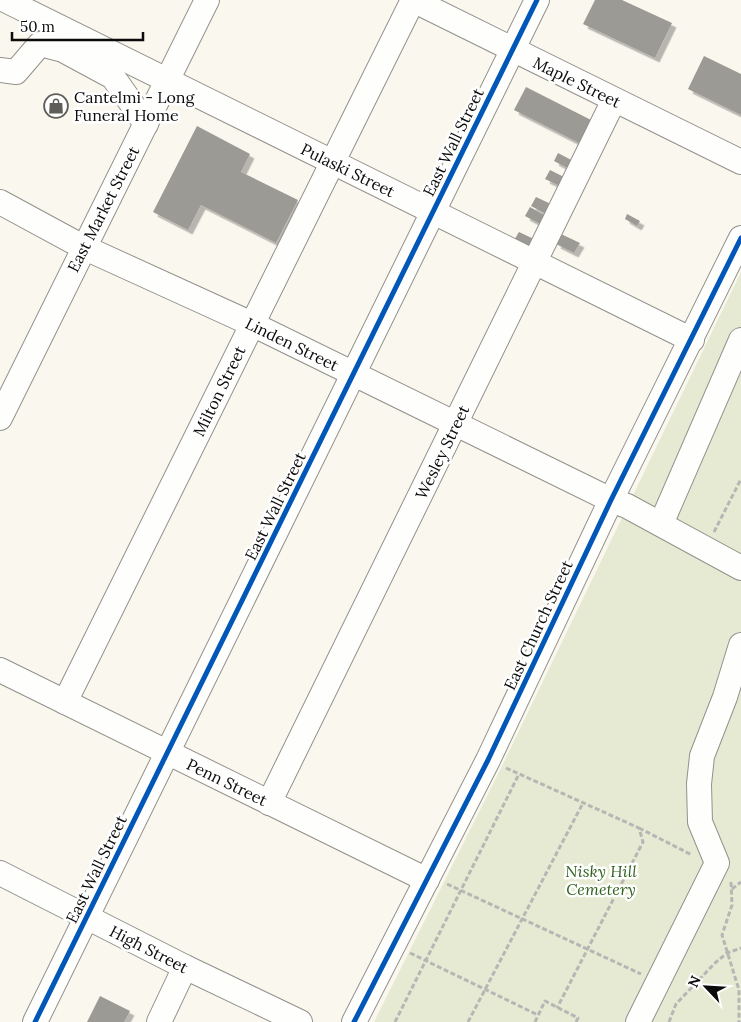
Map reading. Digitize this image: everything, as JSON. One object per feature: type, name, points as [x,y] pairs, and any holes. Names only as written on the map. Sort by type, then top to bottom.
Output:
[{"type":"street","name":"Pulaski Street","points":[[4,0],[692,340]]},
{"type":"street","name":"East Market Street","points":[[0,418],[207,0]]},
{"type":"street","name":"Maple Street","points":[[413,0],[741,162]]},
{"type":"street","name":"Milton Street","points":[[65,702],[413,0]]},
{"type":"street","name":"East Wall Street","points":[[35,1022],[537,0]]},
{"type":"street","points":[[0,70],[16,72],[40,44],[63,50],[113,77],[146,124]]},
{"type":"street","name":"Wesley Street","points":[[269,802],[614,100]]},
{"type":"street","name":"Linden Street","points":[[0,202],[84,247],[252,324],[661,524],[741,568]]},
{"type":"street","name":"East Church Street","points":[[354,1022],[488,760],[611,500],[741,238]]},
{"type":"street","points":[[661,524],[741,340]]},
{"type":"street","points":[[638,1022],[717,863],[700,822],[699,784],[702,756],[725,698],[741,645]]},
{"type":"street","name":"Penn Street","points":[[0,670],[427,880]]},
{"type":"street","name":"High Street","points":[[0,872],[186,967],[300,1022]]},
{"type":"street","points":[[159,1022],[186,967]]},
{"type":"path","points":[[706,548],[741,479]]},
{"type":"path","points":[[488,760],[639,828],[684,851],[717,863],[731,878],[732,905],[722,934],[739,990],[739,1022]]},
{"type":"path","points":[[395,1022],[519,774]]},
{"type":"path","points":[[468,1022],[583,803]]},
{"type":"path","points":[[557,1008],[642,842],[639,828]]},
{"type":"path","points":[[427,880],[443,882],[658,982]]},
{"type":"path","points":[[731,889],[741,882]]},
{"type":"path","points":[[393,946],[538,1015]]},
{"type":"path","points":[[669,1022],[676,1004],[727,953],[741,948]]},
{"type":"path","points":[[535,1022],[545,1002],[578,1018],[576,1022]]},
{"type":"green space","name":"Nisky Hill Cemetery","points":[[741,272],[741,1022],[374,1022],[502,766]]},
{"type":"building","points":[[595,0],[622,0],[672,23],[655,58],[583,24]]},
{"type":"building","points":[[704,56],[741,74],[741,115],[688,89]]},
{"type":"building","points":[[526,87],[595,122],[583,145],[514,110]]},
{"type":"building","points":[[197,126],[250,154],[241,172],[298,200],[276,243],[201,205],[188,230],[153,212]]},
{"type":"building","points":[[558,153],[575,162],[571,170],[554,161]]},
{"type":"building","points":[[550,170],[566,178],[562,187],[545,179]]},
{"type":"building","points":[[536,197],[553,205],[548,215],[531,206]]},
{"type":"building","points":[[530,207],[546,216],[542,225],[525,216]]},
{"type":"building","points":[[627,214],[640,221],[637,226],[625,219]]},
{"type":"building","points":[[519,232],[536,240],[531,251],[513,242]]},
{"type":"building","points":[[561,234],[580,243],[574,253],[556,244]]},
{"type":"building","points":[[100,996],[130,1011],[124,1022],[87,1022]]},
{"type":"cycle path","points":[[35,1022],[537,0]]},
{"type":"cycle path","points":[[354,1022],[488,760],[611,500],[741,238]]},
{"type":"place","name":"Cantelmi - Long Funeral Home","points":[[56,106]]}]
